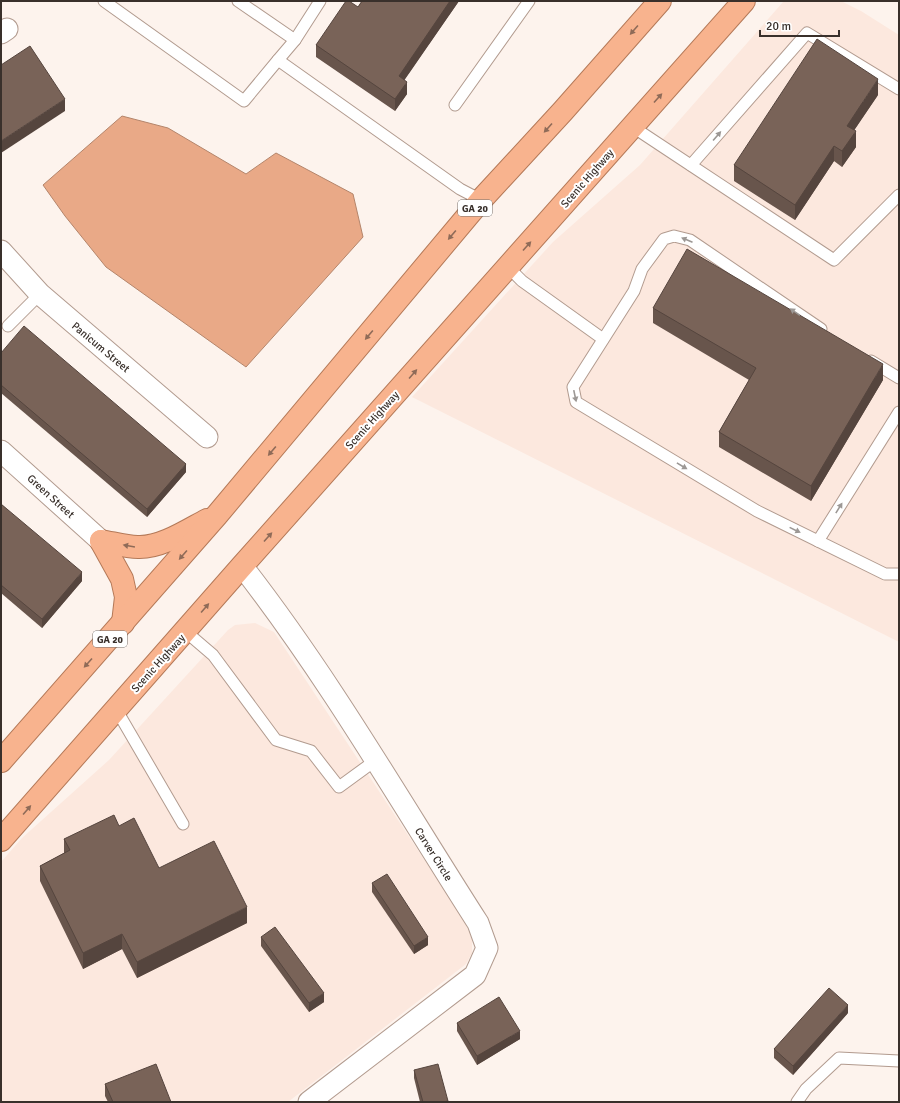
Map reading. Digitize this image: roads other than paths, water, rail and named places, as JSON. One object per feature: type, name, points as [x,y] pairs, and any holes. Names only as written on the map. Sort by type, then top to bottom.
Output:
[{"type":"highway","name":"GA 20","points":[[1,761],[217,515],[481,200],[563,111],[660,1]]},
{"type":"highway","name":"Scenic Highway","points":[[1,840],[242,566],[744,1]]},
{"type":"highway","points":[[102,541],[138,548],[148,547],[172,538],[217,515]]},
{"type":"highway","points":[[102,541],[122,579],[126,597],[123,623]]},
{"type":"street","name":"Panicum Street","points":[[1,252],[40,294],[207,437]]},
{"type":"street","name":"Green Street","points":[[1,451],[102,541]]},
{"type":"street","name":"Carver Circle","points":[[242,566],[324,680],[376,760],[478,923],[487,948],[475,975],[309,1102]]},
{"type":"lane","points":[[104,1],[244,101],[296,40],[320,1]]},
{"type":"lane","points":[[238,1],[296,40]]},
{"type":"lane","points":[[455,105],[529,1]]},
{"type":"lane","points":[[691,165],[807,33],[899,89]]},
{"type":"lane","points":[[278,60],[460,189],[481,200]]},
{"type":"lane","points":[[633,127],[834,260],[899,195]]},
{"type":"lane","points":[[830,335],[690,240],[674,236],[664,239],[642,269],[634,291],[573,387],[576,402],[757,512],[885,574],[899,574]]},
{"type":"lane","points":[[508,267],[522,281],[603,339]]},
{"type":"lane","points":[[8,326],[40,294]]},
{"type":"lane","points":[[862,356],[899,378]]},
{"type":"lane","points":[[818,541],[899,412]]},
{"type":"lane","points":[[185,631],[213,655],[276,740],[311,751],[339,787],[376,760]]},
{"type":"lane","points":[[116,709],[184,824]]},
{"type":"lane","points":[[797,1102],[806,1089],[839,1058],[899,1062]]}]
